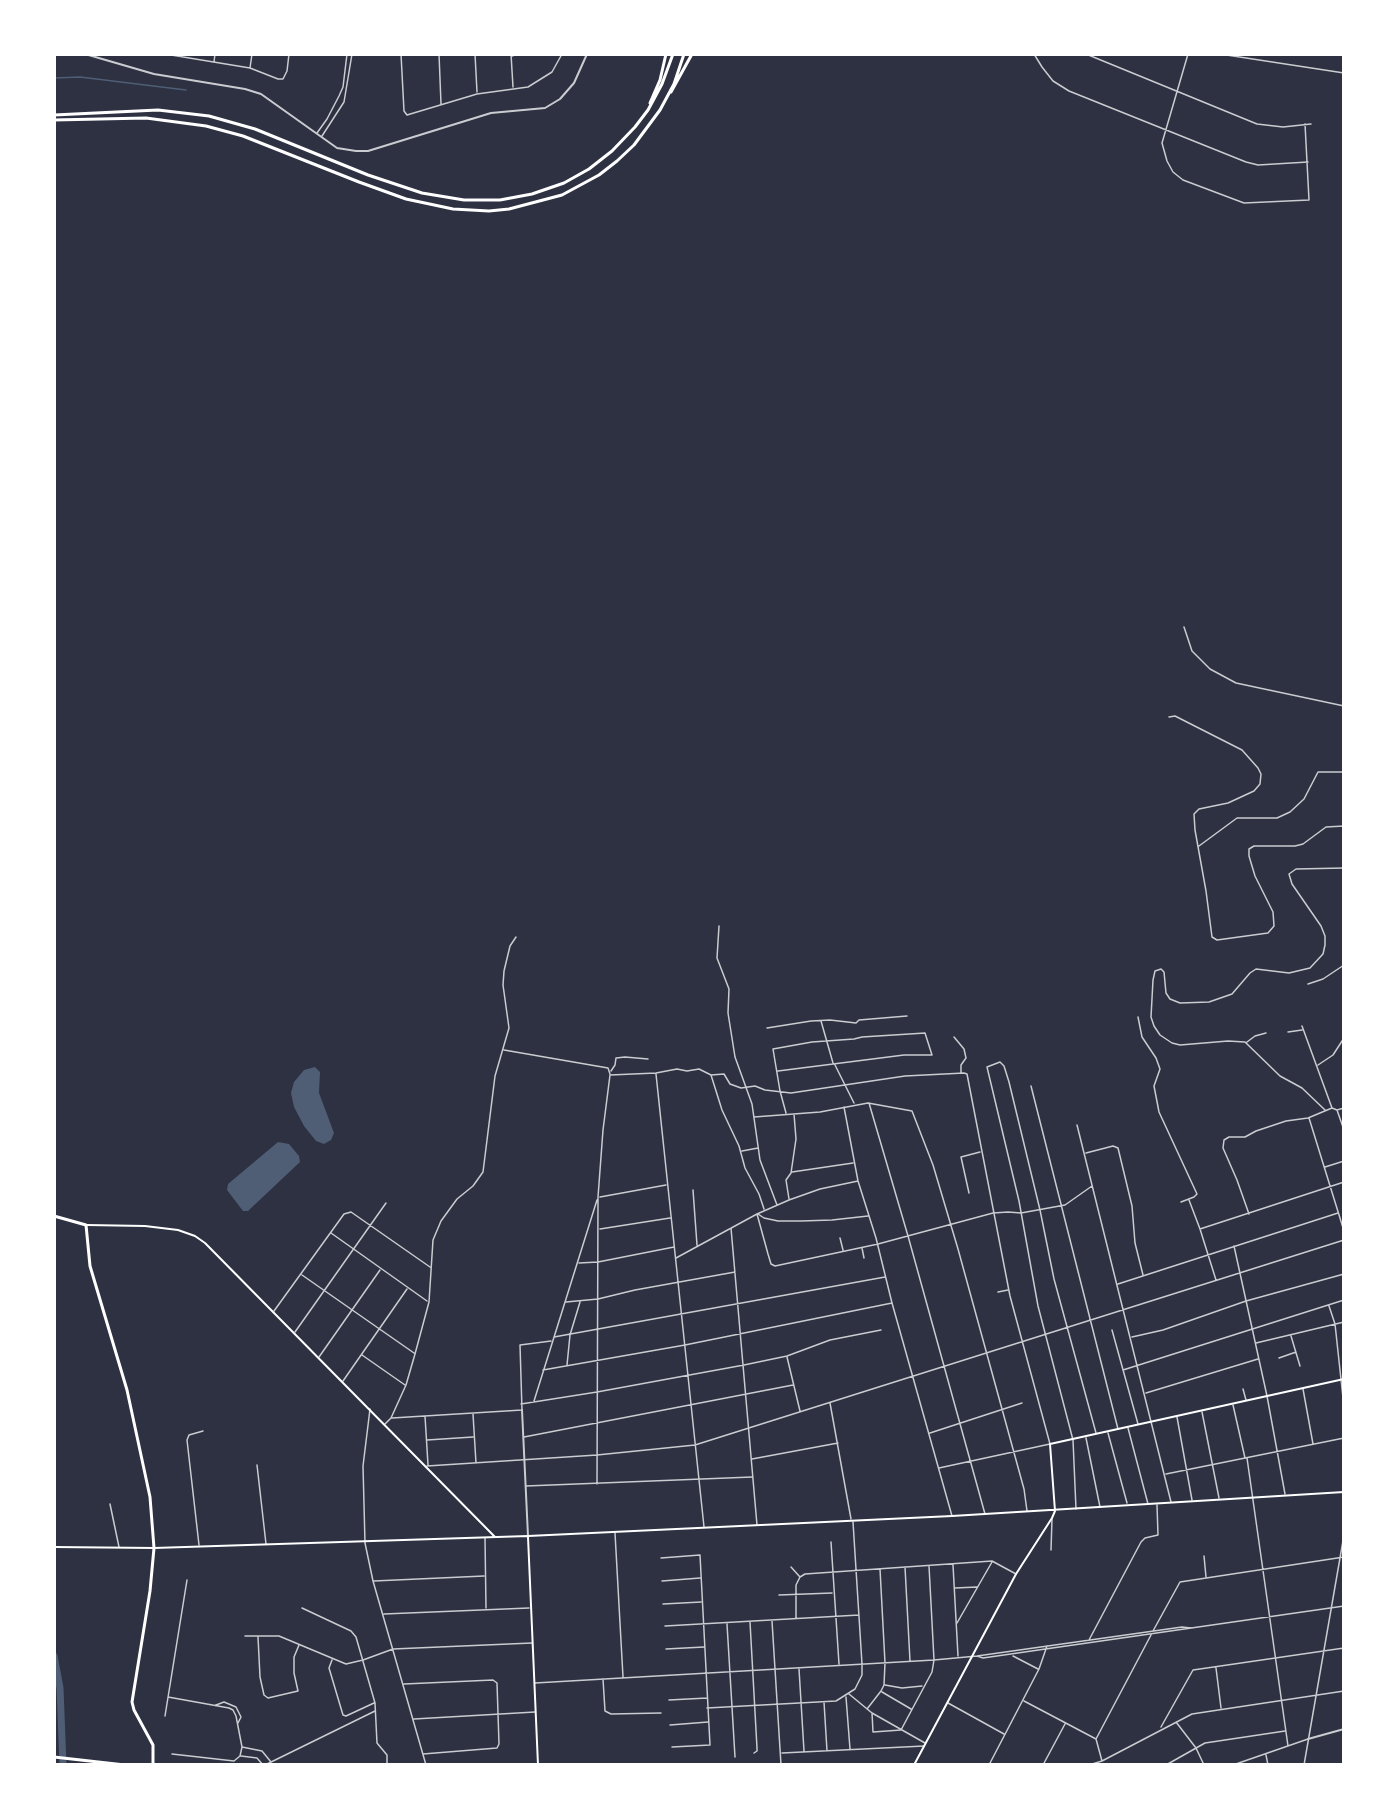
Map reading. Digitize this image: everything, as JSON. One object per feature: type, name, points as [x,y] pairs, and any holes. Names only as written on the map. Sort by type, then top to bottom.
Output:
[{"type":"highway","points":[[648,110],[660,80],[666,54]]},
{"type":"highway","points":[[54,115],[158,110],[209,116],[255,129],[368,175],[422,193],[453,199],[489,201],[532,194],[557,186],[598,163],[620,144],[648,110],[659,91],[674,54]]},
{"type":"highway","points":[[668,96],[684,54]]},
{"type":"highway","points":[[54,120],[132,117],[206,126],[260,142],[406,199],[453,209],[489,211],[509,209],[550,199],[570,191],[599,174],[634,145],[675,88],[692,54]]},
{"type":"highway","points":[[54,1216],[86,1225],[90,1266],[127,1390],[150,1497],[154,1548],[150,1591],[132,1702],[153,1745],[153,1765]]},
{"type":"highway","points":[[54,1757],[125,1765]]},
{"type":"main road","points":[[86,1225],[145,1226],[178,1230],[195,1236],[274,1311],[495,1537]]},
{"type":"main road","points":[[914,1765],[1016,1574],[1055,1511],[1050,1444],[1343,1379]]},
{"type":"main road","points":[[54,1547],[119,1549],[365,1543],[985,1515],[1344,1492]]},
{"type":"main road","points":[[528,1536],[538,1765]]},
{"type":"street","points":[[85,54],[154,74],[253,91],[261,94],[338,148],[356,151],[368,151],[492,113],[545,108],[560,99],[574,83],[587,54]]},
{"type":"street","points":[[165,54],[250,68],[278,79],[283,79],[287,71],[289,54]]},
{"type":"street","points":[[214,63],[215,54]]},
{"type":"street","points":[[250,68],[252,54]]},
{"type":"street","points":[[316,134],[327,119],[343,87],[347,54]]},
{"type":"street","points":[[322,137],[344,102],[352,54]]},
{"type":"street","points":[[401,54],[405,114],[477,94],[528,87],[552,72],[562,54]]},
{"type":"street","points":[[439,54],[441,104]]},
{"type":"street","points":[[475,54],[477,94]]},
{"type":"street","points":[[513,88],[512,55],[518,54]]},
{"type":"street","points":[[1034,54],[1053,81],[1069,91],[1251,164],[1308,162]]},
{"type":"street","points":[[1086,54],[1257,124],[1283,127],[1311,124]]},
{"type":"street","points":[[1188,54],[1162,143],[1173,172],[1183,180],[1244,203],[1309,200],[1305,124]]},
{"type":"street","points":[[1220,54],[1344,73]]},
{"type":"street","points":[[1184,627],[1192,651],[1210,669],[1236,683],[1344,705]]},
{"type":"street","points":[[1169,717],[1175,716],[1242,750],[1261,774],[1260,784],[1254,791],[1228,803],[1199,809],[1195,812],[1194,825],[1212,937],[1217,940],[1268,933],[1274,926],[1273,912],[1255,876],[1249,849],[1254,846],[1295,846],[1303,844],[1326,827],[1344,826]]},
{"type":"street","points":[[1198,846],[1237,818],[1277,818],[1290,812],[1304,799],[1318,772],[1344,772]]},
{"type":"street","points":[[1325,1110],[1302,1088],[1280,1076],[1246,1043],[1228,1041],[1180,1045],[1172,1043],[1160,1035],[1151,1017],[1155,971],[1159,969],[1163,970],[1166,993],[1170,999],[1179,1003],[1191,1003],[1209,1002],[1226,997],[1236,991],[1256,969],[1289,974],[1310,968],[1323,954],[1325,936],[1322,926],[1292,884],[1289,874],[1296,869],[1344,868]]},
{"type":"street","points":[[719,926],[717,958],[729,989],[728,1013],[735,1057],[747,1087],[760,1160],[777,1205]]},
{"type":"street","points":[[385,1424],[391,1418],[406,1385],[429,1302],[433,1240],[441,1221],[457,1198],[473,1186],[483,1172],[495,1076],[509,1024],[503,985],[504,971],[510,946],[516,937]]},
{"type":"street","points":[[1308,984],[1323,979],[1344,965]]},
{"type":"street","points":[[767,1028],[821,1021],[856,1023],[859,1020],[908,1016]]},
{"type":"street","points":[[1138,1017],[1142,1037],[1160,1069],[1154,1086],[1158,1106],[1196,1193],[1196,1197],[1181,1202]]},
{"type":"street","points":[[821,1021],[834,1064],[854,1104]]},
{"type":"street","points":[[1302,1026],[1332,1108]]},
{"type":"street","points":[[1288,1032],[1303,1029]]},
{"type":"street","points":[[778,1071],[904,1055],[932,1055],[925,1033],[813,1042],[773,1049],[786,1113]]},
{"type":"street","points":[[1246,1043],[1255,1036],[1266,1033]]},
{"type":"street","points":[[954,1037],[964,1048],[966,1058],[961,1065],[961,1073]]},
{"type":"street","points":[[1317,1066],[1333,1055],[1344,1038]]},
{"type":"street","points":[[503,1050],[608,1068],[610,1073]]},
{"type":"street","points":[[597,1484],[598,1197],[603,1130],[610,1073],[616,1058],[625,1056],[648,1059]]},
{"type":"street","points":[[1076,1509],[1073,1440],[1034,1288],[1021,1213],[987,1067],[1000,1062],[1004,1066],[1040,1210],[1054,1279],[1069,1327],[1096,1434]]},
{"type":"street","points":[[610,1073],[656,1073],[677,1068],[687,1071],[699,1069],[711,1075],[724,1074],[733,1086],[741,1088],[756,1086],[765,1090],[791,1093],[906,1076],[966,1073],[1009,1290],[1050,1444],[939,1468]]},
{"type":"street","points":[[656,1073],[704,1527]]},
{"type":"street","points":[[711,1075],[722,1110],[764,1210]]},
{"type":"street","points":[[1031,1086],[1118,1430]]},
{"type":"street","points":[[754,1117],[819,1112],[868,1102],[912,1111],[933,1165],[951,1226],[1014,1451],[1024,1489],[1027,1512]]},
{"type":"street","points":[[868,1102],[945,1366],[985,1515]]},
{"type":"street","points":[[844,1106],[858,1181],[878,1244],[892,1303],[952,1516]]},
{"type":"street","points":[[1249,1214],[1223,1148],[1224,1140],[1229,1137],[1245,1137],[1286,1121],[1308,1118],[1332,1108],[1337,1110],[1344,1108]]},
{"type":"street","points":[[1337,1110],[1344,1130]]},
{"type":"street","points":[[788,1200],[786,1180],[791,1173],[796,1139],[794,1113]]},
{"type":"street","points":[[1308,1118],[1344,1231]]},
{"type":"street","points":[[1077,1125],[1171,1503]]},
{"type":"street","points":[[1084,1154],[1113,1146],[1119,1150],[1130,1196],[1135,1243],[1143,1275]]},
{"type":"street","points":[[741,1152],[758,1148]]},
{"type":"street","points":[[969,1192],[961,1157],[981,1152]]},
{"type":"street","points":[[1324,1167],[1344,1161]]},
{"type":"street","points":[[791,1173],[854,1162]]},
{"type":"street","points":[[676,1258],[764,1210],[820,1189],[858,1181]]},
{"type":"street","points":[[1200,1229],[1344,1182]]},
{"type":"street","points":[[598,1197],[668,1185]]},
{"type":"street","points":[[757,1214],[773,1265],[878,1244],[993,1214],[1021,1213],[1061,1206],[1070,1203],[1092,1186]]},
{"type":"street","points":[[693,1190],[697,1246]]},
{"type":"street","points":[[534,1402],[598,1197]]},
{"type":"street","points":[[1189,1199],[1216,1280]]},
{"type":"street","points":[[295,1333],[386,1203]]},
{"type":"street","points":[[274,1311],[344,1214],[351,1212],[430,1267]]},
{"type":"street","points":[[1118,1284],[1338,1213]]},
{"type":"street","points":[[757,1214],[764,1218],[789,1221],[869,1216]]},
{"type":"street","points":[[599,1229],[671,1218]]},
{"type":"street","points":[[730,1228],[739,1303],[757,1525]]},
{"type":"street","points":[[330,1233],[429,1302]]},
{"type":"street","points":[[840,1238],[843,1251]]},
{"type":"street","points":[[425,1416],[427,1466],[524,1461],[695,1445],[1344,1240]]},
{"type":"street","points":[[1234,1246],[1267,1396],[1285,1495]]},
{"type":"street","points":[[578,1263],[598,1262],[674,1247]]},
{"type":"street","points":[[862,1247],[864,1258]]},
{"type":"street","points":[[319,1358],[381,1269]]},
{"type":"street","points":[[565,1302],[598,1299],[735,1272]]},
{"type":"street","points":[[301,1274],[415,1354]]},
{"type":"street","points":[[1131,1338],[1163,1330],[1246,1301],[1344,1274]]},
{"type":"street","points":[[554,1337],[885,1276]]},
{"type":"street","points":[[342,1381],[408,1288]]},
{"type":"street","points":[[998,1292],[1009,1290]]},
{"type":"street","points":[[1123,1370],[1344,1300]]},
{"type":"street","points":[[567,1366],[570,1335],[580,1302]]},
{"type":"street","points":[[543,1370],[685,1345],[892,1303]]},
{"type":"street","points":[[1329,1305],[1335,1324],[1343,1379],[1344,1407]]},
{"type":"street","points":[[1255,1343],[1344,1322]]},
{"type":"street","points":[[521,1404],[744,1365],[787,1356],[830,1340],[881,1330]]},
{"type":"street","points":[[1112,1330],[1138,1425]]},
{"type":"street","points":[[1291,1335],[1300,1366]]},
{"type":"street","points":[[528,1536],[520,1345],[553,1341]]},
{"type":"street","points":[[1279,1358],[1296,1352]]},
{"type":"street","points":[[362,1355],[406,1385]]},
{"type":"street","points":[[787,1356],[800,1411]]},
{"type":"street","points":[[1145,1394],[1258,1359]]},
{"type":"street","points":[[523,1438],[793,1385]]},
{"type":"street","points":[[1243,1389],[1246,1401]]},
{"type":"street","points":[[1302,1389],[1313,1444]]},
{"type":"street","points":[[707,1708],[836,1701],[849,1694],[860,1682],[862,1664],[852,1521],[830,1402]]},
{"type":"street","points":[[930,1433],[1022,1403]]},
{"type":"street","points":[[1233,1404],[1246,1458],[1288,1746]]},
{"type":"street","points":[[370,1409],[363,1478],[365,1543],[426,1765]]},
{"type":"street","points":[[391,1418],[522,1410]]},
{"type":"street","points":[[1201,1411],[1219,1500]]},
{"type":"street","points":[[472,1413],[476,1463]]},
{"type":"street","points":[[1177,1416],[1192,1501]]},
{"type":"street","points":[[1128,1427],[1148,1504]]},
{"type":"street","points":[[200,1546],[187,1440],[189,1435],[203,1431]]},
{"type":"street","points":[[1108,1432],[1127,1506]]},
{"type":"street","points":[[426,1440],[474,1437]]},
{"type":"street","points":[[1085,1437],[1100,1507]]},
{"type":"street","points":[[1165,1474],[1344,1438]]},
{"type":"street","points":[[751,1459],[838,1443]]},
{"type":"street","points":[[257,1465],[266,1544]]},
{"type":"street","points":[[525,1486],[753,1478]]},
{"type":"street","points":[[110,1504],[119,1549]]},
{"type":"street","points":[[1087,1644],[1141,1542],[1158,1535],[1157,1504]]},
{"type":"street","points":[[1051,1550],[1052,1518]]},
{"type":"street","points":[[615,1532],[623,1677]]},
{"type":"street","points":[[1304,1765],[1344,1535]]},
{"type":"street","points":[[485,1537],[486,1610]]},
{"type":"street","points":[[831,1542],[839,1665]]},
{"type":"street","points":[[661,1558],[700,1555],[710,1744],[672,1747]]},
{"type":"street","points":[[1204,1556],[1206,1578]]},
{"type":"street","points":[[1102,1761],[1096,1739],[1180,1582],[1344,1557]]},
{"type":"street","points":[[956,1625],[992,1561]]},
{"type":"street","points":[[796,1618],[796,1585],[800,1577],[813,1572],[992,1561],[1016,1574]]},
{"type":"street","points":[[953,1564],[958,1658]]},
{"type":"street","points":[[901,1730],[932,1672],[934,1660],[929,1565]]},
{"type":"street","points":[[791,1567],[800,1577]]},
{"type":"street","points":[[904,1567],[910,1661]]},
{"type":"street","points":[[867,1709],[884,1685],[880,1568]]},
{"type":"street","points":[[374,1581],[484,1576]]},
{"type":"street","points":[[662,1581],[701,1578]]},
{"type":"street","points":[[165,1716],[187,1580]]},
{"type":"street","points":[[954,1588],[978,1587]]},
{"type":"street","points":[[779,1595],[834,1593]]},
{"type":"street","points":[[663,1604],[702,1602]]},
{"type":"street","points":[[534,1683],[970,1657],[1153,1631],[1270,1618],[1344,1606]]},
{"type":"street","points":[[302,1608],[351,1631],[356,1637],[375,1703],[377,1743],[387,1755],[387,1765]]},
{"type":"street","points":[[383,1614],[531,1608]]},
{"type":"street","points":[[665,1626],[859,1615]]},
{"type":"street","points":[[772,1620],[781,1765]]},
{"type":"street","points":[[750,1621],[757,1748],[754,1753]]},
{"type":"street","points":[[727,1623],[735,1757]]},
{"type":"street","points":[[977,1656],[983,1658],[1047,1650],[1191,1628]]},
{"type":"street","points":[[245,1636],[279,1636],[346,1664],[393,1649],[532,1643]]},
{"type":"street","points":[[258,1636],[260,1677],[264,1695],[268,1698],[298,1690],[294,1673],[294,1657],[299,1645]]},
{"type":"street","points":[[989,1765],[1039,1669],[1047,1646]]},
{"type":"street","points":[[666,1649],[704,1647]]},
{"type":"street","points":[[1160,1729],[1193,1670],[1344,1648]]},
{"type":"street","points":[[1011,1654],[1039,1669]]},
{"type":"street","points":[[332,1660],[329,1668],[343,1715],[346,1716],[375,1703]]},
{"type":"street","points":[[1215,1667],[1221,1709]]},
{"type":"street","points":[[799,1668],[804,1752]]},
{"type":"street","points":[[603,1678],[606,1711],[611,1714],[661,1713]]},
{"type":"street","points":[[403,1684],[494,1680],[497,1683],[499,1744],[496,1749],[423,1754]]},
{"type":"street","points":[[884,1685],[902,1688],[924,1686]]},
{"type":"street","points":[[881,1691],[911,1709]]},
{"type":"street","points":[[1089,1765],[1102,1761],[1192,1714],[1344,1691]]},
{"type":"street","points":[[849,1694],[872,1713],[925,1745]]},
{"type":"street","points":[[846,1696],[850,1750]]},
{"type":"street","points":[[168,1697],[233,1710],[242,1747],[240,1756],[234,1761],[172,1754]]},
{"type":"street","points":[[669,1700],[707,1698]]},
{"type":"street","points":[[1023,1700],[1096,1739]]},
{"type":"street","points":[[215,1706],[224,1701],[236,1707],[241,1718],[238,1724]]},
{"type":"street","points":[[824,1702],[827,1751]]},
{"type":"street","points":[[947,1703],[1004,1734]]},
{"type":"street","points":[[240,1756],[257,1758],[264,1765],[376,1710]]},
{"type":"street","points":[[413,1719],[535,1712]]},
{"type":"street","points":[[872,1713],[873,1732],[901,1730]]},
{"type":"street","points":[[1176,1721],[1196,1748],[1204,1765]]},
{"type":"street","points":[[670,1725],[708,1722]]},
{"type":"street","points":[[1043,1765],[1066,1723]]},
{"type":"street","points":[[1233,1765],[1344,1729]]},
{"type":"street","points":[[1166,1765],[1205,1743],[1286,1731]]},
{"type":"street","points":[[781,1753],[925,1745]]},
{"type":"street","points":[[242,1747],[262,1751],[272,1762]]},
{"type":"street","points":[[1266,1754],[1268,1765]]},
{"type":"water","points":[[315,1067],[320,1072],[319,1093],[334,1133],[331,1140],[324,1144],[316,1141],[304,1126],[294,1107],[291,1093],[294,1082],[304,1070]]},
{"type":"water","points":[[278,1142],[289,1144],[299,1156],[300,1162],[248,1211],[243,1211],[227,1190],[228,1184]]},
{"type":"waterway","points":[[54,78],[80,77],[186,90]]},
{"type":"waterway","points":[[54,1656],[60,1688],[63,1765]]}]
